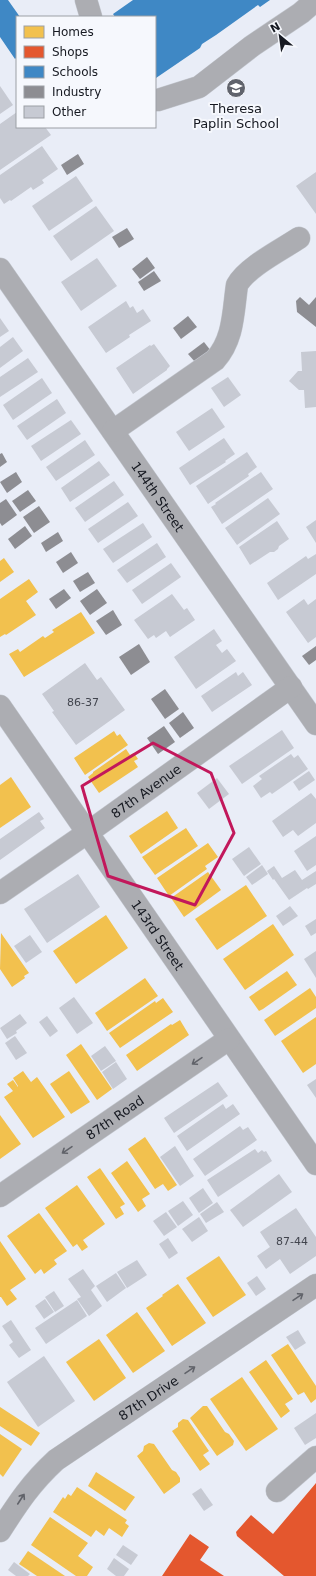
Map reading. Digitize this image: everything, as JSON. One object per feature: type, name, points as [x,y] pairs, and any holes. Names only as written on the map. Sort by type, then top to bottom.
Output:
[{"type":"street","points":[[86,0],[91,16]]},
{"type":"street","points":[[156,100],[199,87],[252,46],[301,13],[316,0]]},
{"type":"street","points":[[112,431],[215,360],[222,352],[231,331],[237,285],[241,279],[250,270],[299,238]]},
{"type":"street","name":"144th Street","points":[[0,269],[316,724]]},
{"type":"street","name":"87th Avenue","points":[[0,893],[87,833],[290,688]]},
{"type":"street","name":"143rd Street","points":[[0,706],[316,1164]]},
{"type":"street","name":"87th Road","points":[[0,1196],[229,1039]]},
{"type":"street","name":"87th Drive","points":[[0,1531],[28,1489],[41,1473],[56,1460],[316,1285]]},
{"type":"street","points":[[277,1491],[316,1457]]},
{"type":"highlighted area","points":[[153,743],[211,773],[234,833],[195,905],[108,876],[82,786]]},
{"type":"building: Homes","points":[[4,558],[14,572],[0,582],[0,561]]},
{"type":"building: Homes","points":[[29,579],[38,592],[26,601],[36,615],[6,635],[5,634],[0,637],[0,599]]},
{"type":"building: Homes","points":[[81,612],[95,633],[24,677],[9,654],[18,649],[20,652],[43,636],[45,638],[54,632],[52,630]]},
{"type":"building: Homes","points":[[114,731],[117,736],[120,734],[128,745],[85,775],[74,758]]},
{"type":"building: Homes","points":[[126,749],[130,755],[134,753],[138,759],[134,761],[138,767],[99,793],[88,777]]},
{"type":"building: Homes","points":[[11,777],[31,807],[0,828],[0,785]]},
{"type":"building: Homes","points":[[167,811],[178,828],[141,854],[129,836]]},
{"type":"building: Homes","points":[[186,828],[198,846],[155,875],[142,857]]},
{"type":"building: Homes","points":[[208,843],[218,857],[205,866],[207,869],[169,896],[157,878]]},
{"type":"building: Homes","points":[[208,872],[221,890],[184,917],[171,898]]},
{"type":"building: Homes","points":[[246,885],[267,916],[217,950],[195,919]]},
{"type":"building: Homes","points":[[106,915],[128,948],[76,984],[53,951]]},
{"type":"building: Homes","points":[[273,924],[294,955],[245,990],[223,959]]},
{"type":"building: Homes","points":[[1,933],[29,973],[24,976],[25,978],[12,987],[0,969]]},
{"type":"building: Homes","points":[[287,971],[297,985],[259,1011],[249,997]]},
{"type":"building: Homes","points":[[145,978],[158,996],[107,1031],[95,1013]]},
{"type":"building: Homes","points":[[310,988],[316,997],[316,1008],[275,1036],[264,1020]]},
{"type":"building: Homes","points":[[163,998],[173,1012],[120,1048],[109,1033],[155,1001],[156,1003]]},
{"type":"building: Homes","points":[[316,1017],[316,1064],[303,1073],[281,1041]]},
{"type":"building: Homes","points":[[180,1020],[189,1035],[137,1071],[126,1055],[171,1024],[172,1025]]},
{"type":"building: Homes","points":[[81,1044],[112,1089],[97,1100],[66,1055]]},
{"type":"building: Homes","points":[[23,1071],[31,1082],[37,1077],[65,1117],[33,1138],[4,1097],[13,1091],[7,1084],[13,1080],[18,1087],[13,1078]]},
{"type":"building: Homes","points":[[69,1071],[90,1102],[71,1114],[50,1084]]},
{"type":"building: Homes","points":[[0,1115],[21,1144],[0,1159]]},
{"type":"building: Homes","points":[[145,1137],[177,1185],[168,1191],[163,1184],[155,1189],[128,1149]]},
{"type":"building: Homes","points":[[127,1161],[150,1194],[142,1199],[146,1206],[138,1212],[111,1173]]},
{"type":"building: Homes","points":[[100,1168],[125,1204],[120,1207],[124,1214],[116,1219],[87,1177]]},
{"type":"building: Homes","points":[[77,1185],[105,1224],[83,1240],[88,1247],[82,1251],[77,1244],[73,1247],[45,1208]]},
{"type":"building: Homes","points":[[39,1213],[67,1251],[54,1260],[57,1264],[44,1274],[41,1269],[35,1274],[7,1236]]},
{"type":"building: Homes","points":[[0,1241],[26,1279],[10,1290],[17,1299],[7,1306],[0,1297]]},
{"type":"building: Homes","points":[[219,1256],[246,1295],[213,1317],[186,1278]]},
{"type":"building: Homes","points":[[178,1284],[206,1323],[172,1346],[146,1308]]},
{"type":"building: Homes","points":[[137,1312],[165,1351],[133,1373],[106,1335]]},
{"type":"building: Homes","points":[[99,1339],[126,1378],[94,1401],[66,1362]]},
{"type":"building: Homes","points":[[288,1344],[316,1386],[316,1399],[311,1403],[304,1392],[298,1395],[271,1355]]},
{"type":"building: Homes","points":[[266,1360],[293,1399],[285,1404],[290,1411],[281,1418],[249,1372]]},
{"type":"building: Homes","points":[[242,1377],[278,1429],[246,1451],[210,1399]]},
{"type":"building: Homes","points":[[203,1406],[207,1406],[225,1432],[229,1434],[234,1441],[233,1445],[217,1456],[190,1418]]},
{"type":"building: Homes","points":[[0,1407],[40,1433],[31,1446],[0,1426]]},
{"type":"building: Homes","points":[[183,1419],[188,1420],[209,1451],[203,1455],[210,1464],[200,1471],[172,1431],[178,1427],[178,1423]]},
{"type":"building: Homes","points":[[0,1434],[22,1449],[3,1477],[0,1474]]},
{"type":"building: Homes","points":[[149,1443],[154,1444],[172,1470],[176,1472],[180,1478],[180,1482],[164,1494],[137,1456],[143,1451],[144,1446]]},
{"type":"building: Homes","points":[[96,1472],[135,1497],[125,1511],[88,1486]]},
{"type":"building: Homes","points":[[77,1487],[127,1520],[125,1523],[129,1526],[122,1537],[109,1528],[104,1536],[96,1530],[91,1537],[53,1512],[63,1497],[65,1499],[68,1494],[71,1496]]},
{"type":"building: Homes","points":[[50,1517],[88,1543],[78,1556],[93,1567],[87,1576],[76,1576],[31,1545]]},
{"type":"building: Homes","points":[[28,1551],[65,1576],[37,1576],[19,1564]]},
{"type":"building: Shops","points":[[316,1483],[316,1576],[284,1576],[237,1536],[236,1532],[251,1515],[273,1534]]},
{"type":"building: Shops","points":[[190,1534],[209,1547],[200,1560],[224,1576],[162,1576]]},
{"type":"building: Schools","points":[[0,0],[8,0],[19,16],[16,16],[15,59],[0,37]]},
{"type":"building: Schools","points":[[133,0],[270,0],[260,7],[258,5],[202,44],[200,48],[156,78],[156,16],[114,16],[113,14]]},
{"type":"building: Industry","points":[[78,154],[84,164],[67,175],[61,165]]},
{"type":"building: Industry","points":[[127,228],[134,239],[119,248],[112,237]]},
{"type":"building: Industry","points":[[147,257],[155,268],[140,279],[132,269]]},
{"type":"building: Industry","points":[[154,271],[161,281],[144,291],[138,282]]},
{"type":"building: Industry","points":[[300,297],[309,305],[316,297],[316,327],[297,312],[296,301]]},
{"type":"building: Industry","points":[[188,316],[197,327],[181,339],[173,328]]},
{"type":"building: Industry","points":[[204,342],[211,351],[195,362],[188,354]]},
{"type":"building: Industry","points":[[2,453],[7,462],[0,467],[0,454]]},
{"type":"building: Industry","points":[[16,472],[22,482],[7,493],[0,482]]},
{"type":"building: Industry","points":[[28,490],[36,501],[20,512],[12,501]]},
{"type":"building: Industry","points":[[6,499],[17,515],[2,526],[0,523],[0,503]]},
{"type":"building: Industry","points":[[39,506],[50,522],[34,533],[23,517]]},
{"type":"building: Industry","points":[[25,526],[32,536],[15,549],[8,539]]},
{"type":"building: Industry","points":[[58,532],[63,541],[46,552],[41,543]]},
{"type":"building: Industry","points":[[71,552],[78,563],[63,573],[56,562]]},
{"type":"building: Industry","points":[[88,572],[95,583],[80,592],[73,581]]},
{"type":"building: Industry","points":[[64,589],[71,598],[56,609],[49,599]]},
{"type":"building: Industry","points":[[97,589],[107,603],[90,615],[80,601]]},
{"type":"building: Industry","points":[[113,610],[122,625],[106,635],[96,621]]},
{"type":"building: Industry","points":[[139,644],[150,662],[131,675],[119,657]]},
{"type":"building: Industry","points":[[316,646],[316,660],[309,665],[302,656]]},
{"type":"building: Industry","points":[[165,689],[179,709],[165,719],[151,699]]},
{"type":"building: Industry","points":[[183,712],[194,728],[180,738],[169,723]]},
{"type":"building: Industry","points":[[164,726],[175,742],[158,754],[147,738]]},
{"type":"building: Other","points":[[0,86],[13,105],[0,114]]},
{"type":"building: Other","points":[[16,113],[16,128],[46,128],[51,135],[0,170],[0,124]]},
{"type":"building: Other","points":[[42,146],[58,169],[42,180],[44,183],[33,190],[31,187],[4,204],[0,198],[0,175]]},
{"type":"building: Other","points":[[316,172],[316,214],[296,186]]},
{"type":"building: Other","points":[[76,176],[93,201],[49,231],[32,206]]},
{"type":"building: Other","points":[[96,206],[114,231],[71,261],[53,236]]},
{"type":"building: Other","points":[[97,258],[117,286],[81,311],[61,282]]},
{"type":"building: Other","points":[[126,301],[130,308],[133,306],[137,313],[143,309],[151,321],[129,335],[130,337],[106,353],[88,327]]},
{"type":"building: Other","points":[[0,318],[9,331],[0,337]]},
{"type":"building: Other","points":[[13,337],[23,351],[0,368],[0,347]]},
{"type":"building: Other","points":[[154,344],[170,366],[167,370],[133,394],[116,368],[150,345],[151,346]]},
{"type":"building: Other","points":[[316,351],[316,407],[305,408],[304,390],[299,390],[289,381],[298,371],[302,371],[301,352]]},
{"type":"building: Other","points":[[28,358],[38,372],[0,397],[0,377]]},
{"type":"building: Other","points":[[228,377],[241,395],[224,407],[211,388]]},
{"type":"building: Other","points":[[42,378],[52,393],[13,420],[3,405]]},
{"type":"building: Other","points":[[57,399],[66,413],[27,440],[17,426]]},
{"type":"building: Other","points":[[212,408],[225,427],[189,451],[176,432]]},
{"type":"building: Other","points":[[71,420],[81,434],[41,461],[31,446]]},
{"type":"building: Other","points":[[224,438],[235,454],[225,461],[226,462],[190,485],[179,468]]},
{"type":"building: Other","points":[[85,440],[95,455],[56,481],[46,467]]},
{"type":"building: Other","points":[[247,452],[257,467],[248,474],[249,476],[208,504],[196,486]]},
{"type":"building: Other","points":[[99,461],[110,475],[70,502],[61,488]]},
{"type":"building: Other","points":[[261,472],[273,489],[222,524],[211,507]]},
{"type":"building: Other","points":[[114,481],[124,495],[85,522],[75,508]]},
{"type":"building: Other","points":[[268,498],[280,514],[237,545],[225,528]]},
{"type":"building: Other","points":[[128,502],[138,516],[98,543],[88,529]]},
{"type":"building: Other","points":[[316,520],[316,543],[306,527]]},
{"type":"building: Other","points":[[277,521],[289,539],[279,546],[274,552],[270,552],[250,565],[239,547]]},
{"type":"building: Other","points":[[143,523],[152,537],[113,563],[103,549]]},
{"type":"building: Other","points":[[157,543],[166,557],[127,583],[117,570]]},
{"type":"building: Other","points":[[316,554],[316,574],[278,600],[267,583],[306,556],[308,559]]},
{"type":"building: Other","points":[[171,563],[181,577],[142,604],[132,590]]},
{"type":"building: Other","points":[[172,594],[184,610],[187,608],[195,620],[170,637],[166,631],[156,638],[154,635],[148,639],[134,620]]},
{"type":"building: Other","points":[[304,599],[308,605],[316,599],[316,637],[308,643],[286,612]]},
{"type":"building: Other","points":[[214,629],[222,641],[216,645],[222,653],[227,649],[236,661],[196,689],[174,657]]},
{"type":"building: Other","points":[[85,663],[97,680],[101,677],[125,710],[76,745],[52,712],[54,711],[42,694]]},
{"type":"building: Other","points":[[236,672],[238,676],[243,672],[252,685],[212,712],[201,696]]},
{"type":"building: Other","points":[[282,730],[294,748],[242,784],[229,766]]},
{"type":"building: Other","points":[[291,754],[294,758],[298,755],[308,769],[272,794],[270,792],[261,798],[253,786],[262,779],[259,776]]},
{"type":"building: Other","points":[[309,771],[315,780],[299,791],[293,782]]},
{"type":"building: Other","points":[[217,778],[229,794],[209,809],[197,793]]},
{"type":"building: Other","points":[[311,793],[316,799],[316,823],[298,836],[293,830],[283,837],[272,821]]},
{"type":"building: Other","points":[[39,812],[44,819],[40,821],[45,828],[0,860],[0,839]]},
{"type":"building: Other","points":[[316,836],[316,865],[307,871],[294,851]]},
{"type":"building: Other","points":[[249,847],[261,864],[244,876],[232,859]]},
{"type":"building: Other","points":[[262,865],[268,874],[252,885],[246,877]]},
{"type":"building: Other","points":[[274,866],[282,878],[295,870],[302,880],[316,871],[316,884],[289,900],[267,871]]},
{"type":"building: Other","points":[[78,874],[100,907],[47,943],[24,909]]},
{"type":"building: Other","points":[[290,906],[298,916],[283,926],[276,916]]},
{"type":"building: Other","points":[[316,919],[316,933],[311,936],[305,926]]},
{"type":"building: Other","points":[[30,935],[42,952],[26,963],[14,946]]},
{"type":"building: Other","points":[[316,951],[316,978],[304,959]]},
{"type":"building: Other","points":[[74,997],[93,1023],[77,1034],[59,1008]]},
{"type":"building: Other","points":[[20,1014],[27,1023],[16,1031],[17,1033],[7,1039],[0,1028]]},
{"type":"building: Other","points":[[47,1016],[58,1031],[50,1037],[39,1022]]},
{"type":"building: Other","points":[[15,1036],[27,1053],[16,1060],[5,1043]]},
{"type":"building: Other","points":[[105,1046],[116,1061],[101,1071],[91,1056]]},
{"type":"building: Other","points":[[116,1062],[127,1079],[113,1089],[102,1072]]},
{"type":"building: Other","points":[[316,1079],[316,1098],[307,1085]]},
{"type":"building: Other","points":[[218,1082],[228,1096],[174,1133],[164,1118]]},
{"type":"building: Other","points":[[223,1104],[226,1109],[233,1104],[240,1114],[187,1151],[177,1136]]},
{"type":"building: Other","points":[[240,1126],[243,1130],[248,1127],[257,1140],[205,1176],[193,1159]]},
{"type":"building: Other","points":[[175,1146],[194,1176],[180,1186],[160,1157]]},
{"type":"building: Other","points":[[255,1149],[258,1153],[262,1150],[264,1152],[266,1151],[272,1161],[218,1197],[207,1180]]},
{"type":"building: Other","points":[[279,1174],[292,1192],[243,1227],[230,1210]]},
{"type":"building: Other","points":[[203,1188],[213,1203],[199,1213],[189,1198]]},
{"type":"building: Other","points":[[183,1201],[193,1215],[178,1226],[168,1211]]},
{"type":"building: Other","points":[[217,1202],[224,1212],[206,1223],[200,1214]]},
{"type":"building: Other","points":[[296,1208],[316,1237],[316,1256],[290,1274],[280,1259],[266,1269],[257,1256],[270,1247],[260,1232]]},
{"type":"building: Other","points":[[166,1212],[177,1227],[164,1236],[153,1221]]},
{"type":"building: Other","points":[[199,1217],[208,1231],[192,1242],[182,1229]]},
{"type":"building: Other","points":[[168,1238],[178,1253],[169,1259],[159,1244]]},
{"type":"building: Other","points":[[137,1260],[147,1275],[127,1288],[117,1272]]},
{"type":"building: Other","points":[[83,1269],[95,1286],[91,1290],[102,1306],[89,1316],[77,1299],[81,1297],[68,1279]]},
{"type":"building: Other","points":[[116,1273],[126,1288],[107,1302],[96,1286]]},
{"type":"building: Other","points":[[257,1276],[266,1289],[256,1296],[247,1283]]},
{"type":"building: Other","points":[[54,1291],[64,1306],[55,1312],[45,1297]]},
{"type":"building: Other","points":[[45,1299],[54,1312],[44,1319],[35,1306]]},
{"type":"building: Other","points":[[77,1300],[87,1316],[46,1344],[35,1328]]},
{"type":"building: Other","points":[[11,1320],[31,1350],[19,1358],[9,1345],[13,1342],[2,1326]]},
{"type":"building: Other","points":[[298,1330],[306,1343],[295,1350],[286,1337]]},
{"type":"building: Other","points":[[44,1356],[75,1401],[38,1427],[7,1382]]},
{"type":"building: Other","points":[[316,1413],[316,1438],[305,1445],[294,1428]]},
{"type":"building: Other","points":[[201,1488],[213,1505],[204,1511],[192,1494]]},
{"type":"building: Other","points":[[123,1545],[138,1555],[131,1565],[116,1555]]},
{"type":"building: Other","points":[[114,1558],[129,1569],[124,1576],[116,1576],[107,1569]]},
{"type":"building: Other","points":[[14,1562],[30,1574],[28,1576],[16,1576],[8,1570]]},
{"type":"place","name":"Theresa Paplin School","points":[[236,88]]}]
